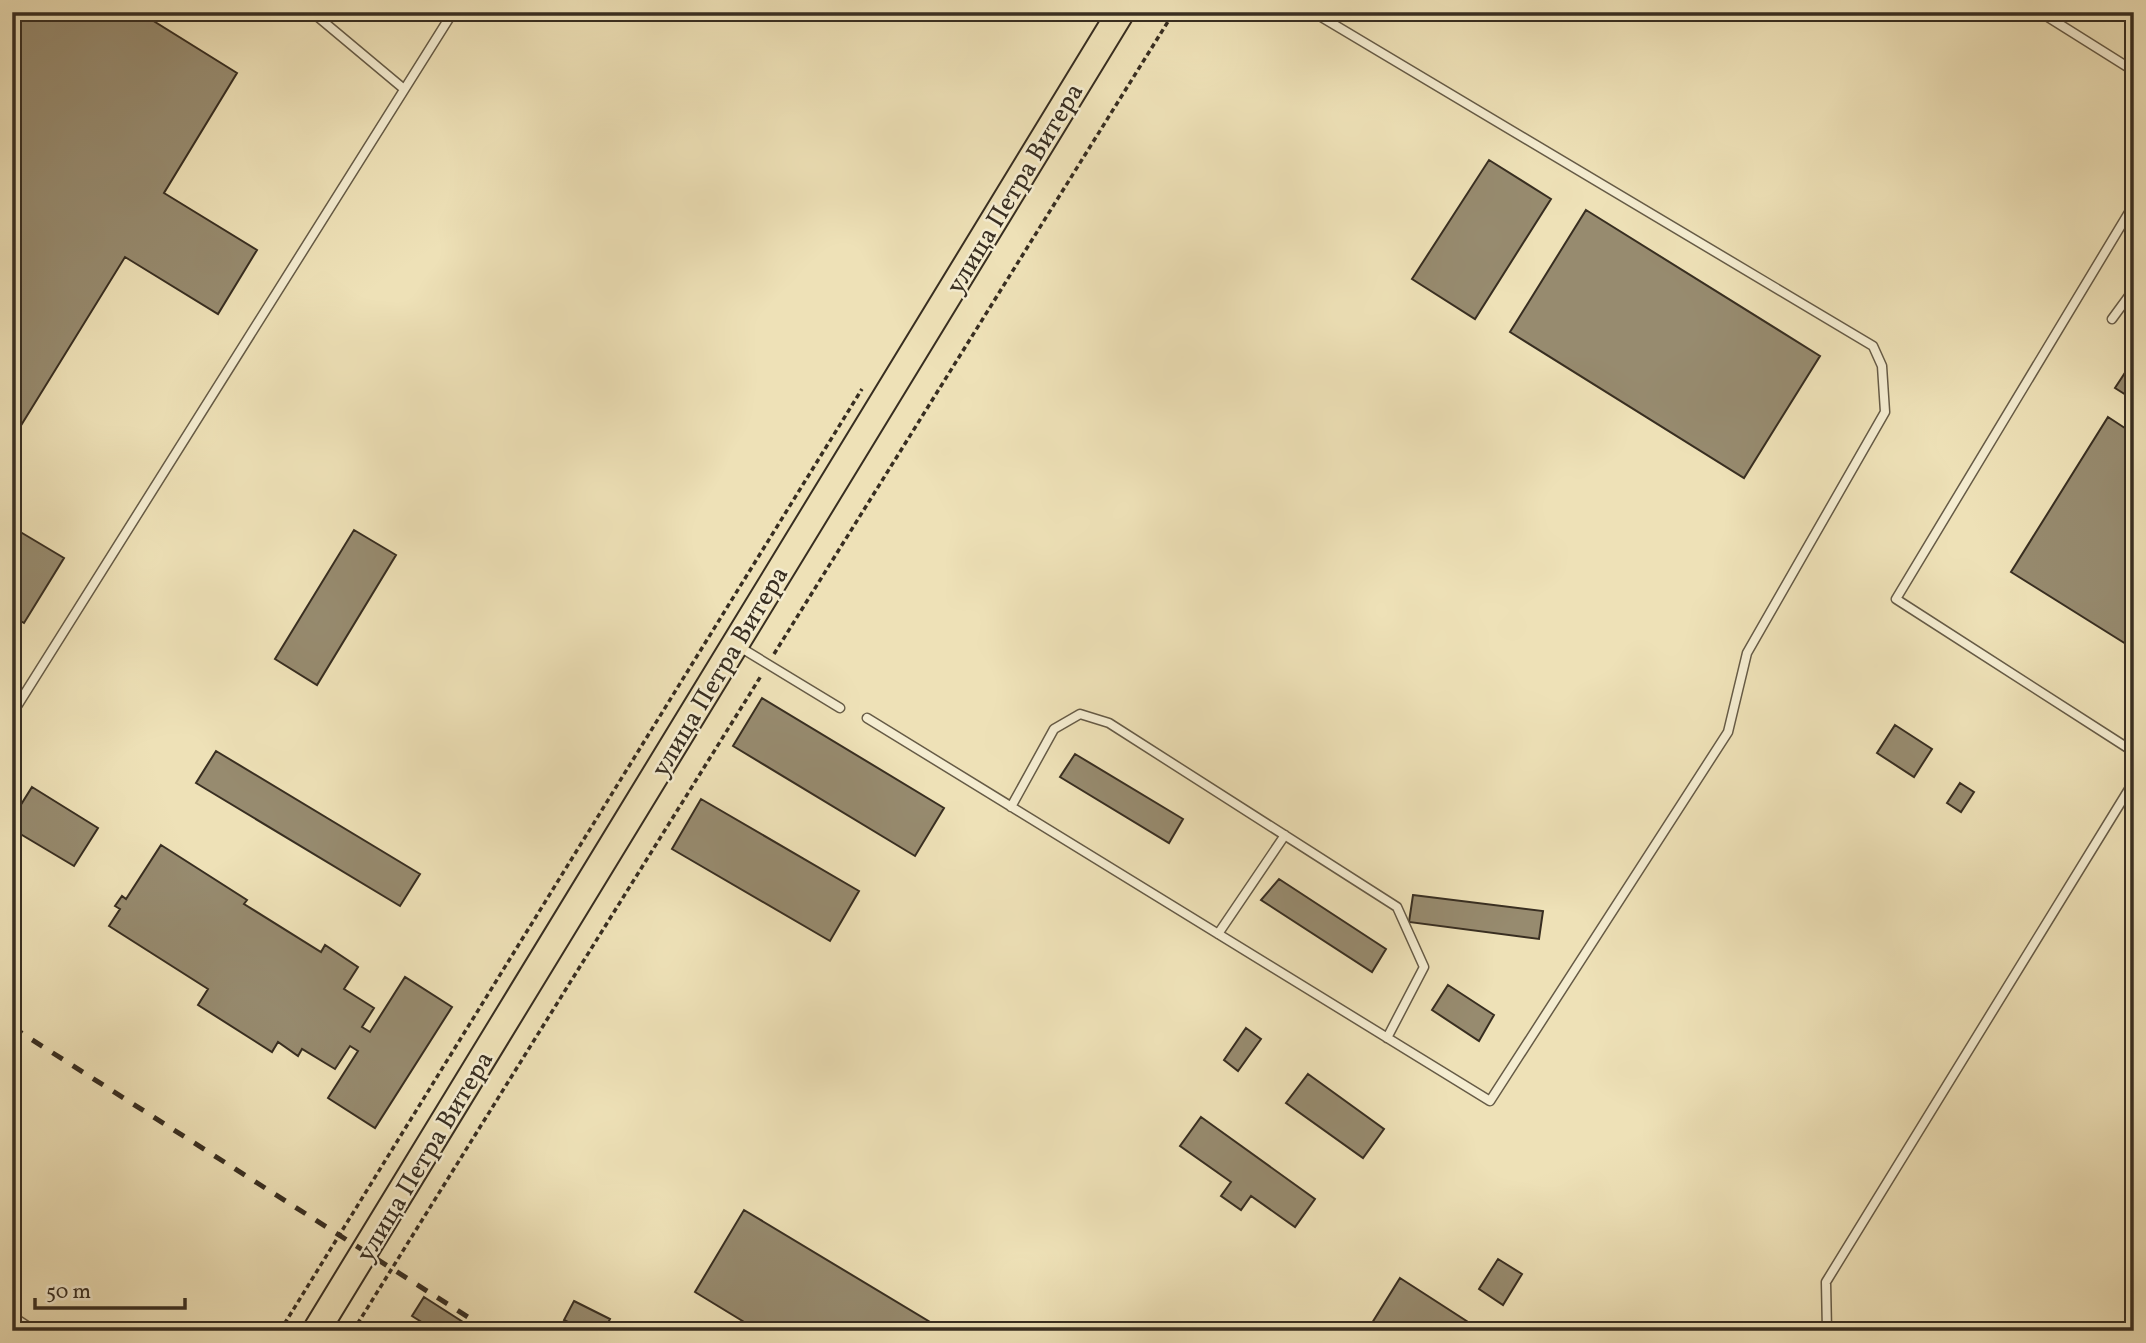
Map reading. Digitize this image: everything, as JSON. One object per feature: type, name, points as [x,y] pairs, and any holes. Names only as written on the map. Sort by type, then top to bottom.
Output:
[{"type":"main road","name":"улица Петра Витера","points":[[317,1331],[1121,12]]},
{"type":"lane","points":[[312,12],[404,89]]},
{"type":"lane","points":[[12,714],[453,12]]},
{"type":"lane","points":[[867,718],[1490,1101],[1728,732],[1747,653],[1885,412],[1882,366],[1872,346],[1313,12]]},
{"type":"lane","points":[[2040,12],[2134,71]]},
{"type":"lane","points":[[2134,204],[1896,599],[2134,752]]},
{"type":"lane","points":[[2112,319],[2134,289]]},
{"type":"lane","points":[[735,645],[841,708]]},
{"type":"lane","points":[[1011,807],[1054,729],[1080,714],[1110,723],[1397,907],[1424,967],[1387,1038]]},
{"type":"lane","points":[[1827,1331],[1826,1282],[2134,781]]},
{"type":"lane","points":[[1218,934],[1285,835]]},
{"type":"lane","points":[[12,1316],[35,1331]]},
{"type":"path","points":[[280,1331],[867,380]]},
{"type":"building","points":[[12,12],[139,12],[237,73],[164,193],[257,250],[218,314],[125,257],[12,440]]},
{"type":"building","points":[[1489,160],[1551,199],[1475,319],[1412,279]]},
{"type":"building","points":[[1586,210],[1820,356],[1744,478],[1510,332]]},
{"type":"building","points":[[2130,365],[2134,367],[2134,400],[2115,388]]},
{"type":"building","points":[[2108,417],[2134,434],[2134,649],[2011,572]]},
{"type":"building","points":[[12,527],[64,558],[24,623],[12,616]]},
{"type":"building","points":[[354,530],[396,555],[317,685],[275,659]]},
{"type":"building","points":[[762,698],[944,808],[915,856],[733,746]]},
{"type":"building","points":[[1895,725],[1932,749],[1914,777],[1877,753]]},
{"type":"building","points":[[216,751],[420,874],[400,906],[196,783]]},
{"type":"building","points":[[1075,754],[1183,819],[1169,843],[1060,777]]},
{"type":"building","points":[[1960,783],[1974,792],[1961,812],[1947,803]]},
{"type":"building","points":[[32,787],[98,828],[74,866],[12,829],[12,819]]},
{"type":"building","points":[[701,799],[859,891],[830,941],[672,849]]},
{"type":"building","points":[[161,845],[247,900],[244,904],[321,952],[325,945],[358,967],[344,989],[374,1008],[362,1027],[370,1032],[405,977],[452,1007],[375,1128],[328,1098],[358,1051],[350,1046],[335,1069],[302,1049],[298,1056],[278,1042],[272,1052],[198,1005],[208,989],[109,926],[120,909],[115,906],[122,896],[126,899]]},
{"type":"building","points":[[1279,879],[1386,949],[1372,972],[1261,900]]},
{"type":"building","points":[[1413,895],[1543,911],[1539,939],[1409,922]]},
{"type":"building","points":[[1448,985],[1494,1015],[1479,1041],[1432,1010]]},
{"type":"building","points":[[1246,1028],[1261,1039],[1238,1071],[1224,1060]]},
{"type":"building","points":[[1308,1074],[1384,1129],[1363,1158],[1286,1103]]},
{"type":"building","points":[[1201,1117],[1315,1199],[1295,1227],[1251,1196],[1241,1210],[1221,1196],[1231,1182],[1180,1146]]},
{"type":"building","points":[[744,1210],[945,1331],[759,1331],[695,1292]]},
{"type":"building","points":[[1498,1259],[1522,1274],[1503,1305],[1479,1289]]},
{"type":"building","points":[[1400,1278],[1482,1331],[1367,1331]]},
{"type":"building","points":[[424,1297],[477,1331],[436,1331],[412,1316]]},
{"type":"building","points":[[574,1301],[610,1319],[604,1331],[586,1331],[564,1320]]},
{"type":"railway","points":[[12,1027],[490,1331]]}]
